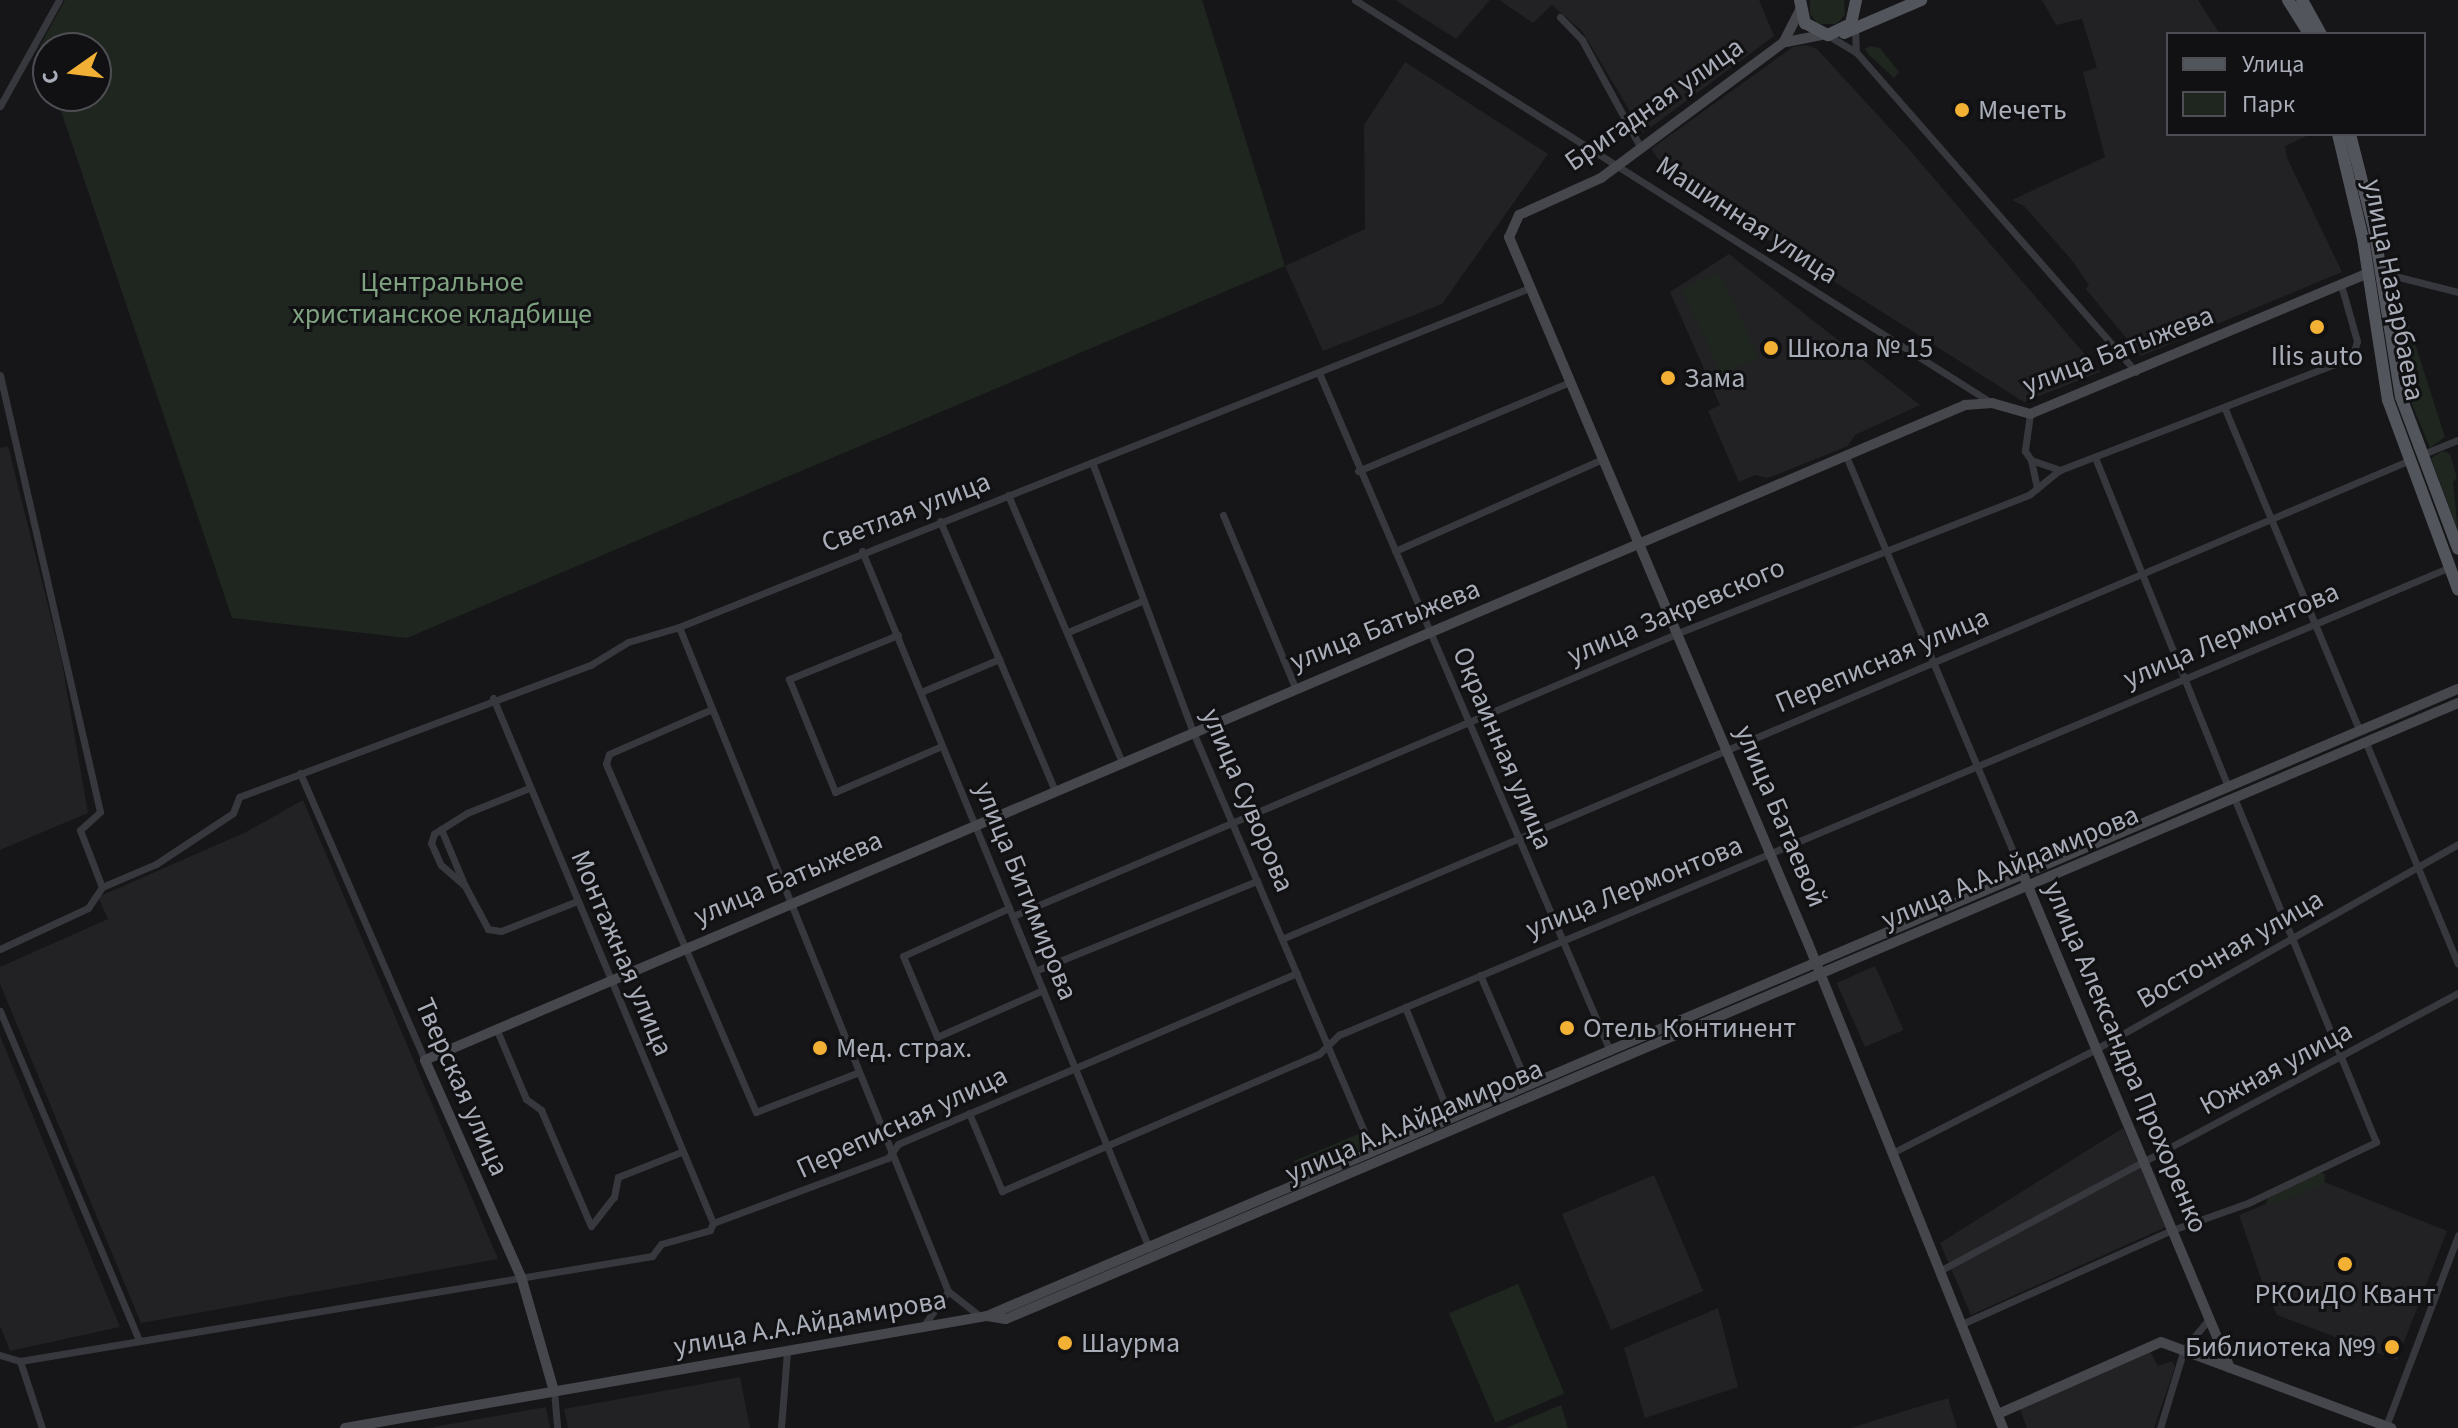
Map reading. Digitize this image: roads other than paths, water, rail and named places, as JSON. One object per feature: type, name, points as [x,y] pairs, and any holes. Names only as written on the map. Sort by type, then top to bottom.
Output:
[{"type":"main road","points":[[1829,35],[1856,16],[1856,0]]},
{"type":"main road","points":[[1799,3],[1784,42],[1855,30],[1921,0]]},
{"type":"main road","points":[[2288,0],[2308,32]]},
{"type":"main road","points":[[2302,0],[2320,32]]},
{"type":"main road","points":[[1799,3],[1805,23],[1829,35]]},
{"type":"main road","name":"Бригадная улица","points":[[1510,225],[1530,208],[1578,189],[1618,164],[1784,42]]},
{"type":"main road","name":"улица Назарбаева","points":[[2338,136],[2367,274],[2382,378],[2458,589]]},
{"type":"main road","name":"улица Назарбаева","points":[[2350,136],[2381,272],[2395,374],[2458,549]]},
{"type":"main road","name":"улица Батаевой","points":[[1510,225],[1512,249],[1678,633],[1820,973],[1892,1153],[1943,1269],[2003,1428]]},
{"type":"main road","name":"улица Батыжева","points":[[425,1060],[1295,687],[1431,633],[1965,405],[1992,403],[2030,414],[2367,274]]},
{"type":"main road","name":"улица А.А.Айдамирова","points":[[984,1316],[1006,1319],[2366,743],[2458,689]]},
{"type":"main road","name":"улица А.А.Айдамирова","points":[[345,1428],[984,1316],[2359,729],[2398,722],[2458,703]]},
{"type":"main road","name":"улица Александра Прохоренко","points":[[2022,873],[2230,1368]]},
{"type":"main road","name":"Тверская улица","points":[[425,1060],[521,1277],[554,1391]]},
{"type":"main road","points":[[1002,1306],[1006,1319]]},
{"type":"main road","points":[[1998,1414],[2155,1343],[2184,1349],[2388,1427]]},
{"type":"street","points":[[0,106],[59,0]]},
{"type":"street","name":"Машинная улица","points":[[1355,0],[1959,379],[1992,403]]},
{"type":"street","points":[[1856,16],[1856,52]]},
{"type":"street","points":[[1560,17],[1582,40],[1641,148]]},
{"type":"street","points":[[1829,35],[1856,52],[2136,372]]},
{"type":"street","points":[[2367,274],[2381,272],[2458,292]]},
{"type":"street","name":"улица Закревского","points":[[1043,990],[937,1037],[903,956],[1234,824],[1678,633],[2037,488],[2060,470],[2096,460],[2225,409],[2354,351],[2356,334],[2341,285]]},
{"type":"street","name":"Светлая улица","points":[[102,887],[156,864],[207,831],[233,813],[239,797],[493,698],[592,664],[650,633],[679,627],[862,551],[1529,288]]},
{"type":"street","name":"Окраинная улица","points":[[1319,373],[1358,471],[1470,722],[1516,837],[1610,1051]]},
{"type":"street","points":[[0,375],[100,812],[80,830],[102,887],[88,908],[0,949]]},
{"type":"street","points":[[1959,379],[1967,388],[1965,405]]},
{"type":"street","points":[[1358,471],[1570,382]]},
{"type":"street","points":[[2225,409],[2359,729]]},
{"type":"street","points":[[2030,414],[2022,440],[2031,460],[2037,488]]},
{"type":"street","points":[[2423,454],[2458,440]]},
{"type":"street","name":"улица Александра Прохоренко","points":[[1846,456],[2022,873]]},
{"type":"street","points":[[1395,551],[1603,459]]},
{"type":"street","points":[[2031,460],[2060,470]]},
{"type":"street","points":[[2096,460],[2228,787]]},
{"type":"street","name":"Переписная улица","points":[[1284,938],[2410,460]]},
{"type":"street","name":"улица Суворова","points":[[1092,462],[1193,732],[1284,938],[1373,1152]]},
{"type":"street","points":[[1008,495],[1122,762]]},
{"type":"street","points":[[1223,515],[1295,687]]},
{"type":"street","points":[[940,521],[1055,790]]},
{"type":"street","name":"улица Битимирова","points":[[862,551],[1149,1248]]},
{"type":"street","name":"улица Лермонтова","points":[[969,1113],[1002,1191],[1319,1054],[1339,1035],[2450,567]]},
{"type":"street","points":[[1068,632],[1144,600]]},
{"type":"street","points":[[679,627],[948,1291],[984,1316]]},
{"type":"street","points":[[898,635],[789,679],[835,792],[942,746]]},
{"type":"street","points":[[921,692],[999,659]]},
{"type":"street","name":"Монтажная улица","points":[[493,698],[608,980],[713,1223]]},
{"type":"street","points":[[712,709],[606,758],[683,948],[756,1112],[859,1072]]},
{"type":"street","points":[[2366,743],[2458,964]]},
{"type":"street","name":"Тверская улица","points":[[300,773],[425,1060]]},
{"type":"street","points":[[465,886],[441,865],[430,839],[441,829],[529,788]]},
{"type":"street","points":[[1964,1323],[2172,1230],[2248,1203],[2376,1142],[2234,798]]},
{"type":"street","points":[[441,829],[465,886],[488,929],[501,931],[577,901]]},
{"type":"street","name":"Восточная улица","points":[[1892,1153],[2096,1049],[2458,844]]},
{"type":"street","points":[[1035,971],[1257,881]]},
{"type":"street","name":"Переписная улица","points":[[20,1361],[138,1338],[652,1256],[661,1244],[710,1230],[713,1223],[820,1186],[894,1152],[898,1144],[1297,973]]},
{"type":"street","points":[[1480,975],[1528,1086]]},
{"type":"street","name":"Южная улица","points":[[1943,1269],[2342,1059],[2458,993]]},
{"type":"street","points":[[1405,1007],[1451,1119]]},
{"type":"street","points":[[0,1011],[138,1338]]},
{"type":"street","points":[[496,1028],[526,1099],[541,1110],[591,1226],[614,1197],[618,1177],[681,1152]]},
{"type":"street","points":[[2388,1427],[2458,1235]]},
{"type":"street","points":[[922,1328],[948,1291]]},
{"type":"street","points":[[2160,1428],[2184,1349],[2209,1319]]},
{"type":"street","points":[[781,1428],[787,1352]]},
{"type":"street","points":[[0,1355],[20,1361],[42,1428]]},
{"type":"street","name":"Тверская улица","points":[[554,1391],[557,1428]]},
{"type":"place","name":"Мечеть","points":[[1962,110]]},
{"type":"place","name":"Ilis auto","points":[[2317,327]]},
{"type":"place","name":"Школа № 15","points":[[1771,348]]},
{"type":"place","name":"Зама","points":[[1668,378]]},
{"type":"place","name":"Отель Континент","points":[[1567,1028]]},
{"type":"place","name":"Мед. страх.","points":[[820,1048]]},
{"type":"place","name":"РКОиДО Квант","points":[[2345,1264]]},
{"type":"place","name":"Шаурма","points":[[1065,1343]]},
{"type":"place","name":"Библиотека №9","points":[[2392,1347]]},
{"type":"park label","name":"Центральное христианское кладбище","points":[[442,298]]}]
